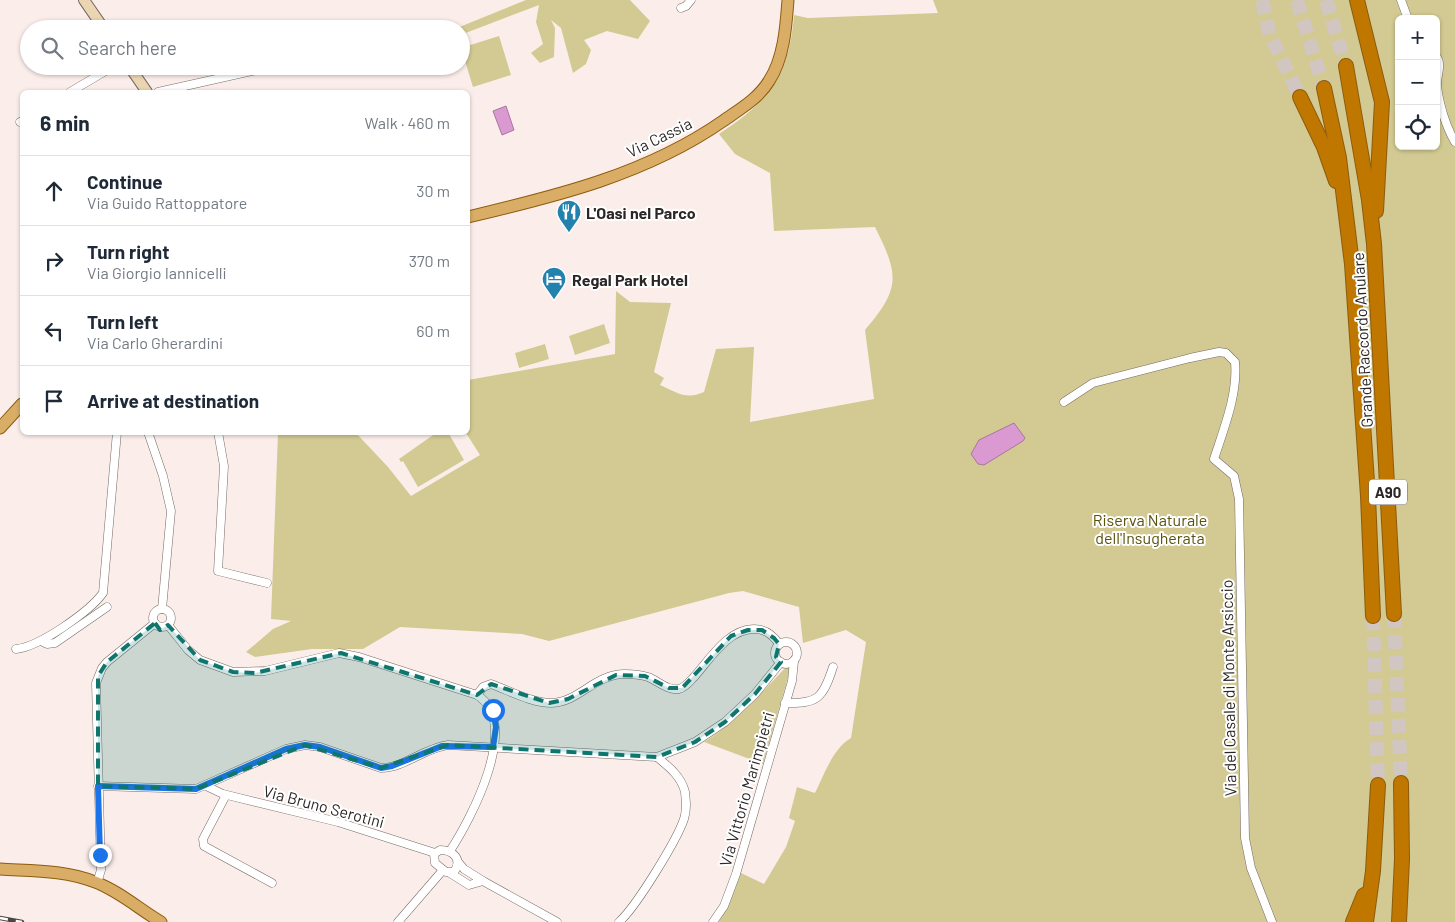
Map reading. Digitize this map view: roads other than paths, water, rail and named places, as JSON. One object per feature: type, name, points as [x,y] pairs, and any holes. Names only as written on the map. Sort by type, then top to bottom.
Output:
[{"type":"highway","points":[[1357,0],[1382,102],[1374,244]]},
{"type":"highway","name":"Grande Raccordo Anulare","points":[[1346,66],[1369,200],[1374,244],[1394,614]]},
{"type":"highway","name":"Grande Raccordo Anulare","points":[[1324,88],[1339,158],[1345,208],[1360,375],[1373,616]]},
{"type":"highway","points":[[1300,98],[1324,147],[1345,208]]},
{"type":"highway","points":[[1399,922],[1402,859],[1401,783]]},
{"type":"highway","points":[[1366,922],[1373,871],[1378,785]]},
{"type":"highway","points":[[1354,922],[1373,871]]},
{"type":"main road","name":"Via Cassia","points":[[470,215],[604,180],[670,153],[720,123],[754,99],[770,79],[782,43],[788,0]]},
{"type":"main road","points":[[0,428],[20,406]]},
{"type":"main road","points":[[0,869],[72,875],[98,883],[161,922]]},
{"type":"street","points":[[84,0],[98,20]]},
{"type":"street","points":[[681,8],[686,6],[691,0]]},
{"type":"street","points":[[1401,0],[1407,15]]},
{"type":"street","points":[[1438,60],[1439,96],[1449,133],[1455,142]]},
{"type":"street","points":[[73,90],[99,75]]},
{"type":"street","points":[[136,75],[147,90]]},
{"type":"street","points":[[167,90],[234,75]]},
{"type":"street","name":"Via del Casale di Monte Arsiccio","points":[[1064,402],[1093,382],[1210,353],[1226,353],[1235,362],[1234,386],[1228,418],[1214,458],[1234,476],[1239,499],[1244,831],[1250,868],[1272,922]]},
{"type":"street","points":[[16,648],[30,646],[42,641],[93,605],[102,593],[105,585],[117,435]]},
{"type":"street","points":[[149,435],[163,476],[171,511],[162,609]]},
{"type":"street","points":[[219,435],[224,466],[218,571],[267,583]]},
{"type":"street","points":[[42,641],[47,644],[56,643],[107,606]]},
{"type":"street","points":[[162,609],[168,610],[171,615],[171,621],[168,625],[161,628],[154,623],[154,614],[162,609]]},
{"type":"street","points":[[98,883],[101,870],[95,706],[98,676],[107,662],[154,623]]},
{"type":"street","points":[[168,625],[188,650],[200,660],[233,672],[265,671],[339,653],[364,658],[477,695],[487,702],[494,714],[496,727],[493,747],[478,803],[450,851]]},
{"type":"street","points":[[477,695],[483,687],[491,684],[537,701],[553,703],[568,699],[604,678],[625,674],[645,676],[669,688],[679,688],[688,683],[736,633],[748,630],[762,630],[772,636],[779,644]]},
{"type":"street","points":[[790,642],[796,647],[797,654],[794,660],[788,664],[781,662],[775,654],[779,644],[790,642]]},
{"type":"street","name":"Via Vittorio Marimpietri","points":[[713,922],[724,906],[734,879],[793,677],[794,660]]},
{"type":"street","points":[[98,786],[186,790],[206,786],[286,749],[302,745],[320,747],[381,768],[392,766],[442,746],[493,747],[657,757],[695,742],[725,722],[755,694],[781,662]]},
{"type":"street","points":[[784,703],[806,703],[819,698],[826,687],[832,667]]},
{"type":"street","points":[[619,922],[632,908],[660,862],[677,833],[685,813],[686,801],[681,782],[674,772],[657,757]]},
{"type":"street","name":"Via Bruno Serotini","points":[[206,786],[226,795],[338,822],[435,852]]},
{"type":"street","points":[[226,795],[203,839],[204,846],[272,883]]},
{"type":"street","points":[[483,881],[469,885],[447,872],[434,861],[435,852],[440,850],[450,851],[464,869],[557,922]]},
{"type":"street","points":[[398,922],[447,872],[455,870],[458,862]]},
{"type":"tunnel","points":[[1262,0],[1270,35],[1300,97]]},
{"type":"tunnel","points":[[1297,0],[1324,88]]},
{"type":"tunnel","points":[[1326,0],[1346,66]]},
{"type":"tunnel","points":[[1394,614],[1401,783]]},
{"type":"tunnel","points":[[1373,616],[1378,785]]},
{"type":"railway","points":[[0,918],[22,922]]},
{"type":"place","name":"L'Oasi nel Parco","points":[[569,233]]},
{"type":"place","name":"Regal Park Hotel","points":[[554,300]]},
{"type":"park label","name":"Riserva Naturale dell'Insugherata","points":[[1150,528]]}]
